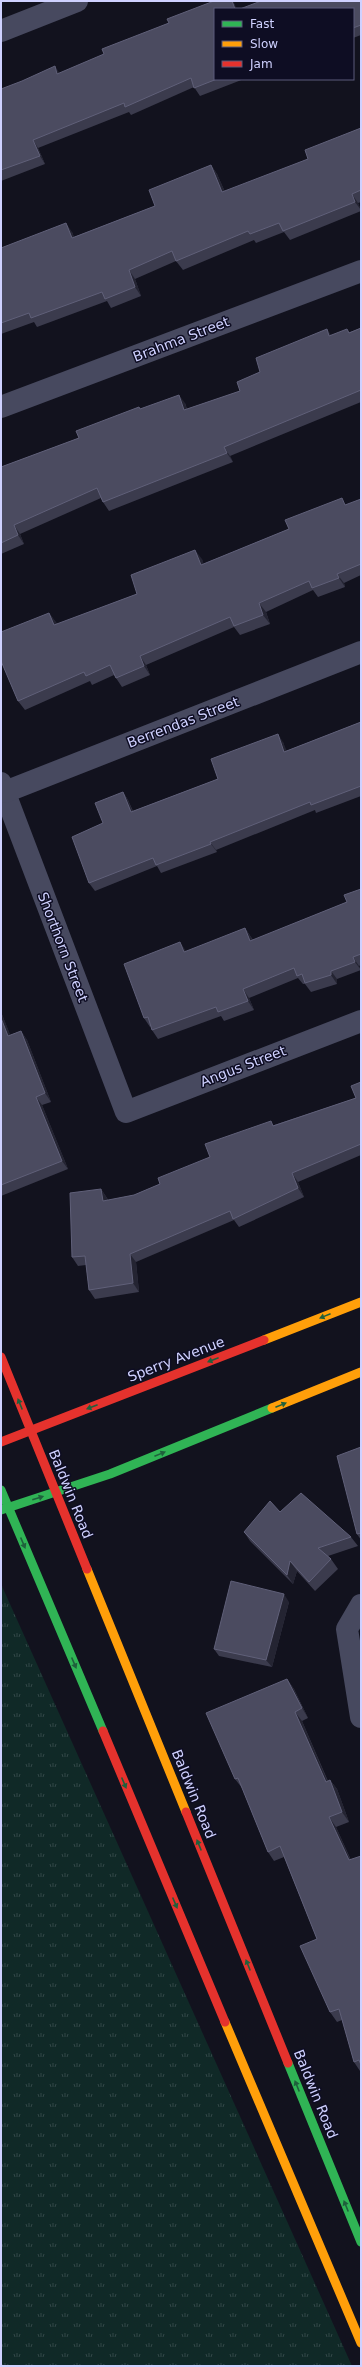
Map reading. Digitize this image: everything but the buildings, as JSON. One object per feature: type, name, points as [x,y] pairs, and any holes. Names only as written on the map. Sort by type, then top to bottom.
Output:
[{"type":"main road","name":"Sperry Avenue","points":[[1,1442],[361,1302]]},
{"type":"main road","name":"Baldwin Road","points":[[1,1356],[30,1431],[361,2242]]},
{"type":"main road","points":[[4,1509],[110,1474],[361,1372]]},
{"type":"main road","points":[[1,1490],[4,1509],[361,2343]]},
{"type":"street","points":[[1,31],[77,1]]},
{"type":"street","name":"Brahma Street","points":[[1,407],[361,270]]},
{"type":"street","name":"Berrendas Street","points":[[3,787],[361,652]]},
{"type":"street","name":"Shorthorn Street","points":[[3,787],[126,1112]]},
{"type":"street","name":"Angus Street","points":[[126,1112],[361,1021]]},
{"type":"street","points":[[361,1604],[346,1629],[361,1718]]},
{"type":"green space","points":[[1,1584],[352,2366],[1,2366]]},
{"type":"traffic: fast","points":[[1,1510],[110,1474],[272,1408]]},
{"type":"traffic: fast","points":[[1,1490],[103,1731]]},
{"type":"traffic: fast","points":[[288,2063],[361,2242]]},
{"type":"traffic: slow","points":[[264,1340],[361,1302]]},
{"type":"traffic: slow","points":[[272,1408],[361,1372]]},
{"type":"traffic: slow","points":[[87,1569],[186,1812]]},
{"type":"traffic: slow","points":[[225,2022],[361,2343]]},
{"type":"traffic: jam","points":[[1,1442],[264,1340]]},
{"type":"traffic: jam","points":[[1,1357],[87,1569]]},
{"type":"traffic: jam","points":[[103,1731],[225,2022]]},
{"type":"traffic: jam","points":[[186,1812],[288,2063]]}]
